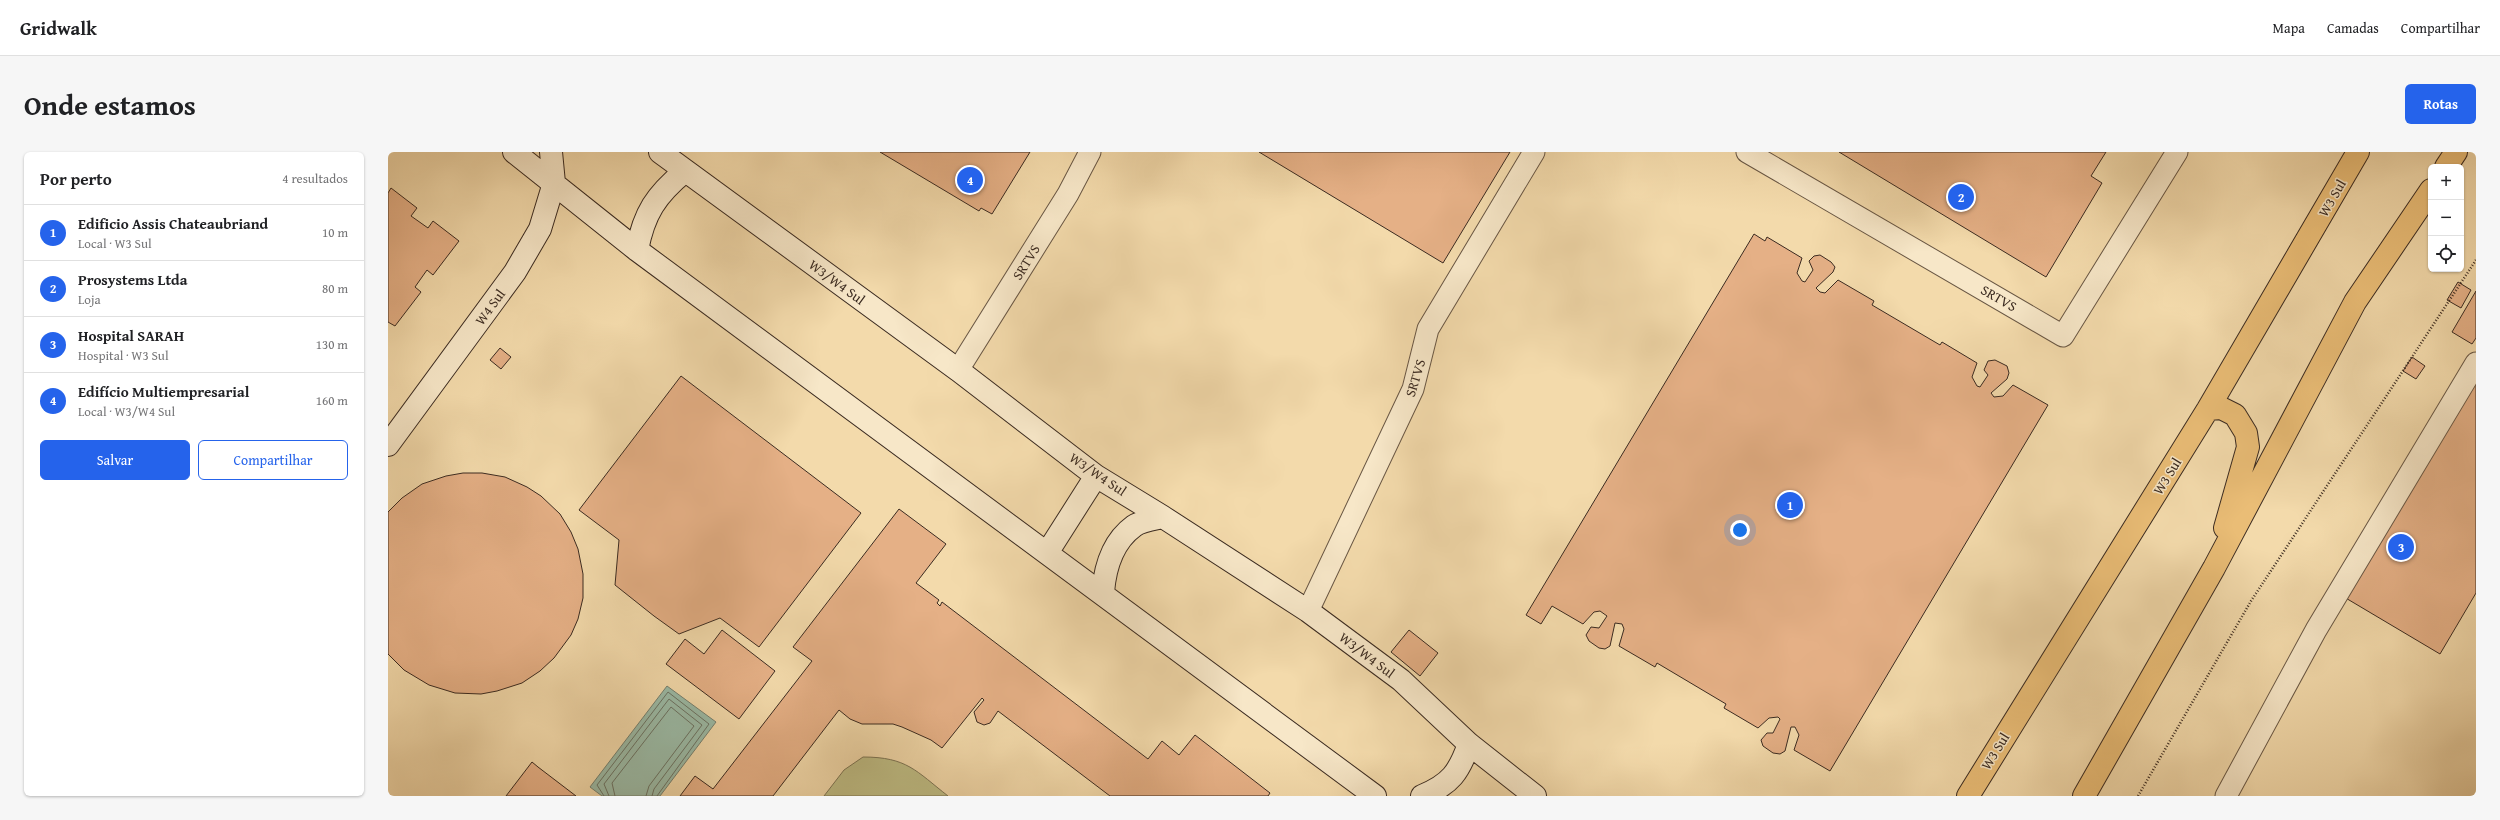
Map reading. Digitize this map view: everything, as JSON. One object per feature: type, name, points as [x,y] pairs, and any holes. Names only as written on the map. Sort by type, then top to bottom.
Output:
[{"type":"main road","points":[[514,152],[637,250],[1047,553],[1103,592],[1376,796]]},
{"type":"main road","name":"W4 Sul","points":[[388,445],[515,272],[540,229],[554,183],[551,152]]},
{"type":"main road","name":"W3/W4 Sul","points":[[660,152],[958,370],[1096,476],[1163,517],[1308,611],[1401,680],[1523,794]]},
{"type":"main road","name":"W3 Sul","points":[[1968,796],[2208,409],[2358,152]]},
{"type":"main road","points":[[2448,164],[2456,152]]},
{"type":"main road","points":[[637,250],[641,228],[651,206],[666,187],[685,171]]},
{"type":"main road","points":[[2084,796],[2214,568],[2355,302],[2428,194]]},
{"type":"main road","points":[[2208,409],[2221,408],[2235,415],[2246,433],[2248,447],[2214,568]]},
{"type":"main road","points":[[1047,553],[1096,476]]},
{"type":"main road","points":[[1103,592],[1105,571],[1116,545],[1134,526],[1163,517]]},
{"type":"main road","points":[[1422,796],[1434,791],[1453,778],[1462,764],[1469,744]]},
{"type":"lane","name":"SRTVS","points":[[958,370],[1068,194],[1090,152]]},
{"type":"lane","name":"SRTVS","points":[[1308,611],[1413,389],[1428,329],[1534,152]]},
{"type":"lane","name":"SRTVS","points":[[1747,152],[2063,336],[2177,152]]},
{"type":"lane","points":[[2226,796],[2316,630],[2476,363]]},
{"type":"path","points":[[2138,796],[2252,601],[2476,260]]},
{"type":"shaded area","points":[[863,757],[890,760],[910,767],[948,796],[824,796],[844,770]]},
{"type":"water","points":[[667,686],[716,722],[660,796],[602,796],[590,787]]},
{"type":"building","points":[[880,152],[1030,152],[992,214],[981,208],[979,211]]},
{"type":"building","points":[[1259,152],[1510,152],[1443,263]]},
{"type":"building","points":[[1839,152],[2106,152],[2091,176],[2102,183],[2046,277]]},
{"type":"building","points":[[391,188],[417,208],[411,216],[428,228],[433,221],[459,241],[433,275],[427,270],[415,287],[421,292],[395,326],[388,322],[388,193]]},
{"type":"building","points":[[1754,234],[1765,241],[1767,237],[1802,258],[1797,273],[1802,281],[1805,282],[1813,270],[1809,261],[1814,256],[1820,255],[1831,262],[1835,267],[1833,272],[1816,288],[1820,292],[1825,293],[1838,280],[1874,301],[1872,305],[1940,345],[1942,342],[1977,363],[1972,377],[1977,386],[1980,387],[1988,375],[1984,370],[1988,361],[1995,360],[2007,366],[2009,373],[2007,379],[1991,393],[1994,397],[2003,396],[2013,385],[2048,405],[1830,771],[1794,750],[1799,735],[1795,727],[1791,727],[1785,751],[1780,754],[1773,753],[1763,746],[1761,740],[1767,733],[1773,733],[1780,719],[1778,717],[1769,718],[1758,728],[1724,708],[1726,704],[1657,663],[1655,667],[1619,646],[1624,629],[1622,624],[1615,623],[1610,646],[1605,649],[1599,648],[1589,641],[1586,635],[1591,627],[1599,628],[1607,616],[1600,611],[1594,612],[1583,624],[1552,606],[1541,624],[1526,615]]},
{"type":"building","points":[[2458,282],[2471,290],[2461,308],[2447,300]]},
{"type":"building","points":[[2476,291],[2476,338],[2472,344],[2452,332]]},
{"type":"building","points":[[500,348],[511,357],[501,369],[490,360]]},
{"type":"building","points":[[2412,357],[2425,366],[2416,379],[2403,371]]},
{"type":"building","points":[[681,376],[861,513],[759,647],[720,618],[679,634],[654,616],[615,585],[619,540],[579,510]]},
{"type":"building","points":[[2476,376],[2476,593],[2440,654],[2344,597]]},
{"type":"building","points":[[463,473],[482,473],[505,477],[527,487],[541,496],[560,514],[571,532],[578,549],[583,574],[583,598],[578,619],[571,635],[554,658],[540,671],[522,683],[497,691],[481,694],[455,693],[429,685],[404,670],[388,654],[388,512],[402,498],[422,484],[446,476]]},
{"type":"building","points":[[899,509],[946,544],[916,583],[939,600],[937,603],[940,606],[942,602],[1148,759],[1162,741],[1179,755],[1195,735],[1270,793],[1268,796],[1110,796],[998,711],[990,723],[984,725],[977,722],[974,712],[984,700],[982,698],[942,748],[931,740],[902,727],[893,724],[862,724],[850,719],[839,710],[773,796],[680,796],[695,776],[713,789],[812,661],[793,647]]},
{"type":"building","points":[[722,630],[775,671],[739,719],[666,664],[685,639],[704,654]]},
{"type":"building","points":[[1409,630],[1438,653],[1420,676],[1391,652]]},
{"type":"building","points":[[532,762],[538,767],[576,796],[506,796]]},
{"type":"place","name":"Edifício Multiempresarial","points":[[970,180]]},
{"type":"place","name":"Prosystems Ltda","points":[[1961,197]]},
{"type":"place","name":"Edificio Assis Chateaubriand","points":[[1790,505]]},
{"type":"place","name":"Hospital SARAH","points":[[2401,547]]}]
